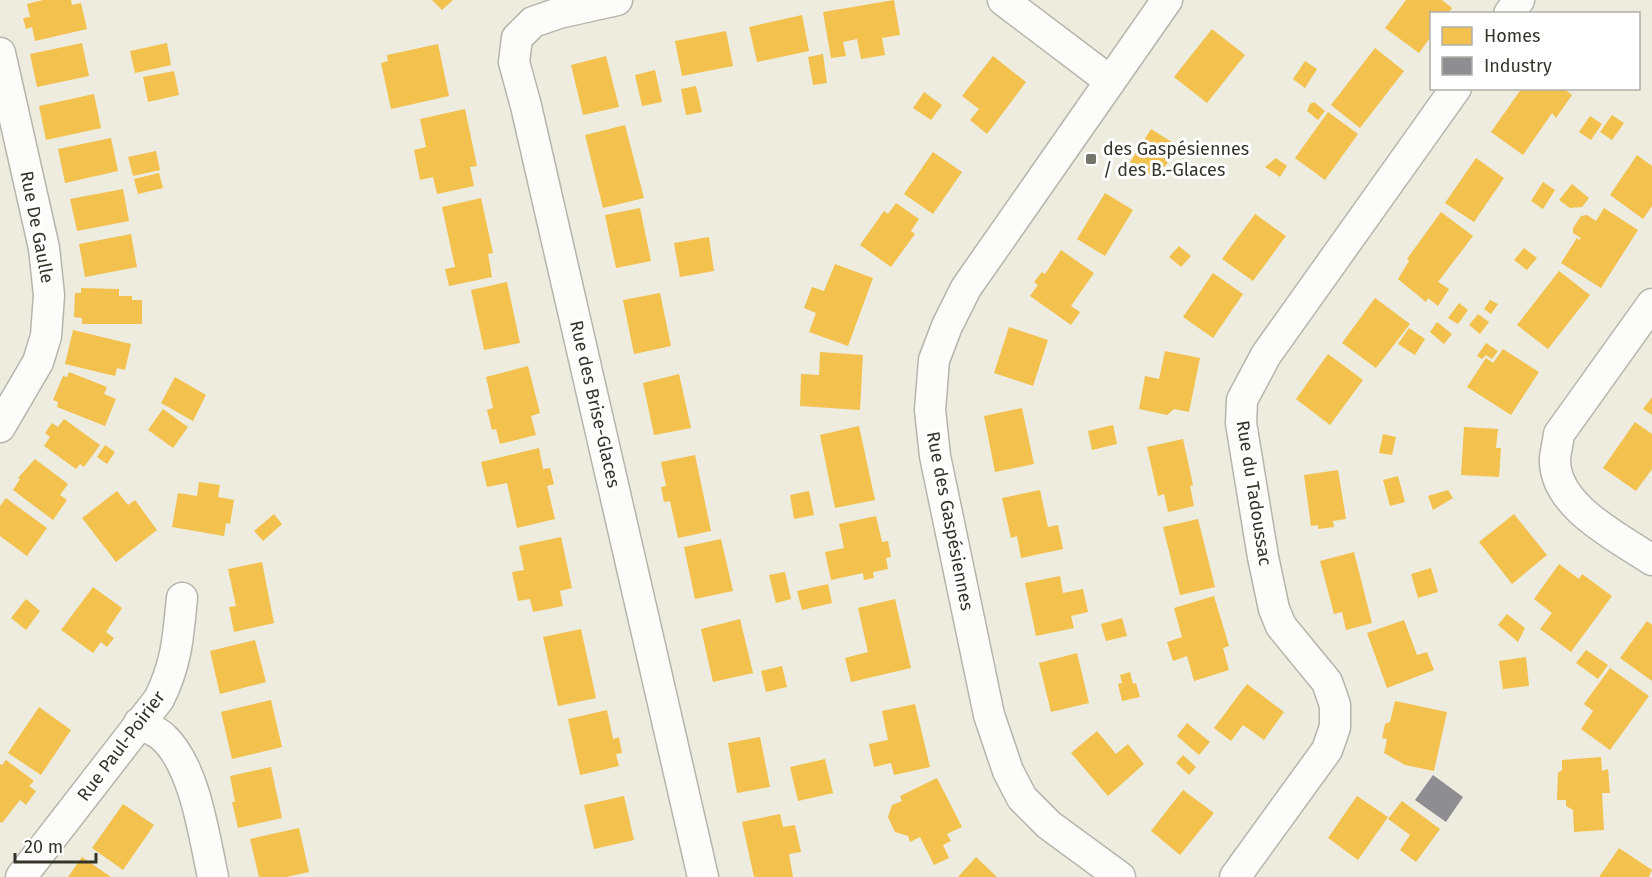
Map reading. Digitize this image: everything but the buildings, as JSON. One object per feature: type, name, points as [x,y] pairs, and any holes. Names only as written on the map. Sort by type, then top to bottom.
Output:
[{"type":"street","name":"Rue des Brise-Glaces","points":[[617,0],[559,13],[533,22],[517,38],[514,62],[703,877]]},
{"type":"street","points":[[1003,0],[1110,81]]},
{"type":"street","name":"Rue des Gaspésiennes","points":[[1120,877],[1048,825],[1022,798],[1008,771],[989,715],[935,456],[930,410],[934,360],[947,326],[966,288],[1167,0]]},
{"type":"street","name":"Rue De Gaulle","points":[[0,428],[38,362],[46,336],[49,295],[44,248],[1,65]]},
{"type":"street","name":"Rue du Tadoussac","points":[[1236,877],[1327,750],[1335,728],[1335,705],[1328,682],[1281,626],[1274,609],[1241,423],[1242,400],[1266,355],[1455,90]]},
{"type":"street","points":[[1652,304],[1559,434],[1555,459],[1560,481],[1580,510],[1652,560]]},
{"type":"street","name":"Rue Paul-Poirier","points":[[21,877],[159,699],[170,677],[177,647],[182,598]]},
{"type":"street","points":[[139,723],[163,737],[180,760],[195,794],[213,877]]},
{"type":"place","name":"des Gaspésiennes / des B.-Glaces","points":[[1091,159]]}]
